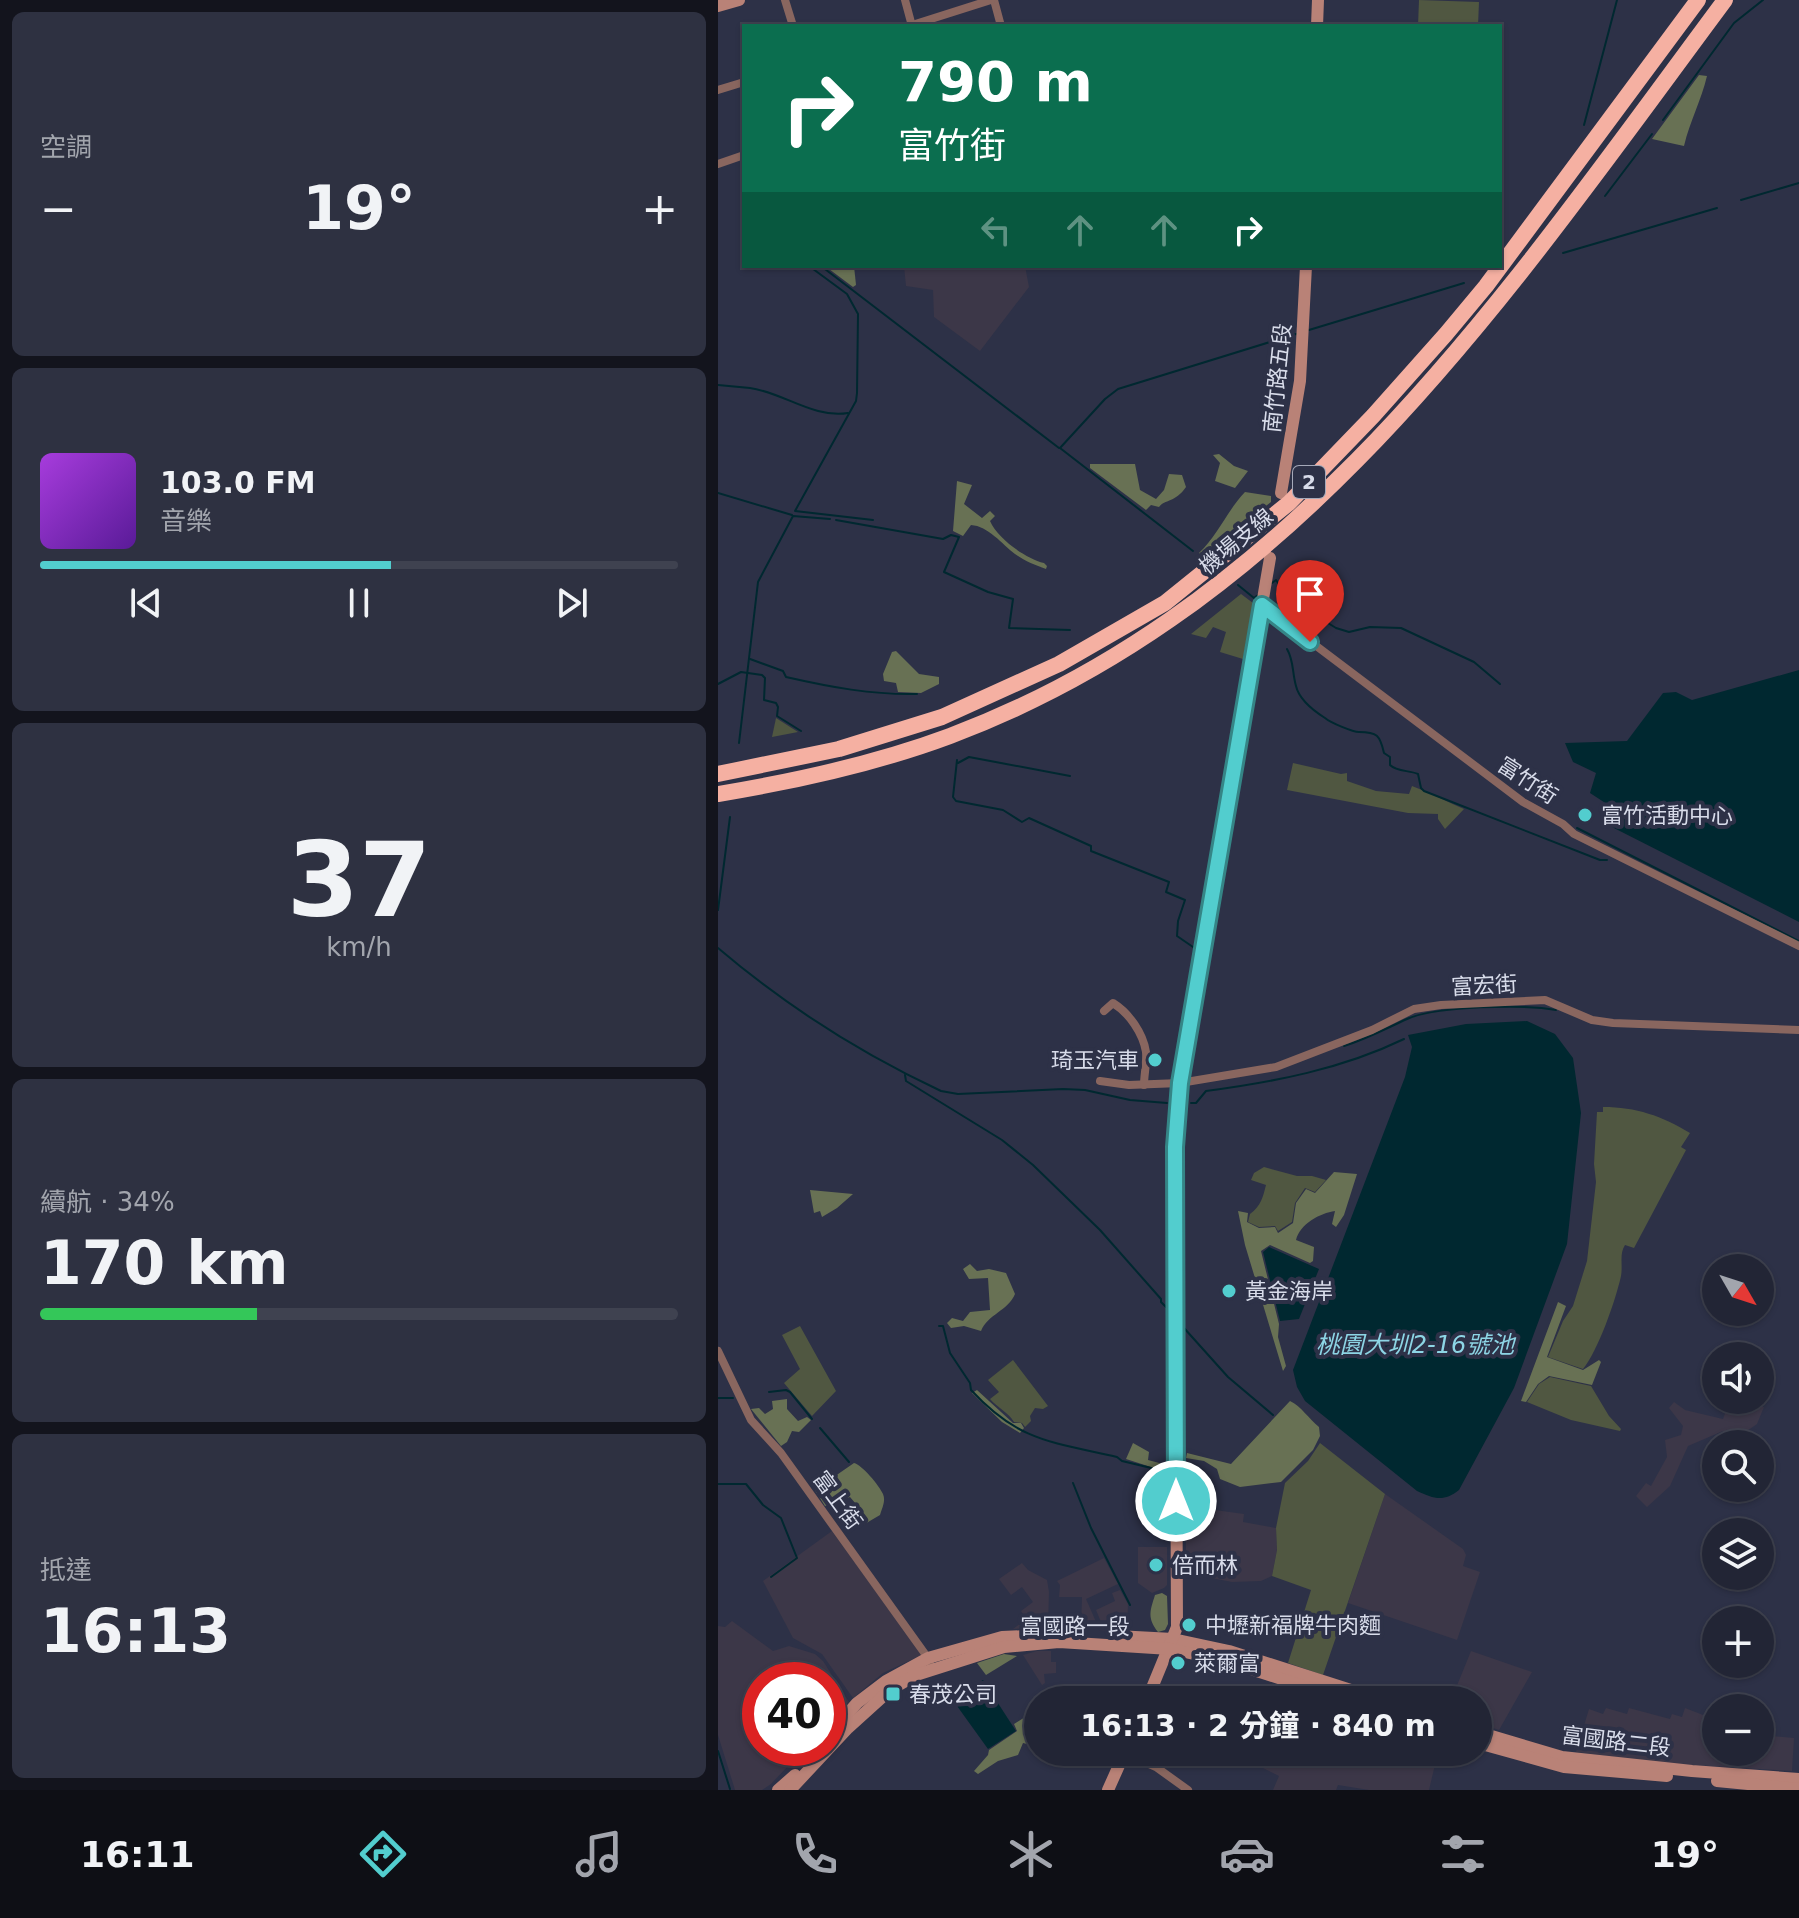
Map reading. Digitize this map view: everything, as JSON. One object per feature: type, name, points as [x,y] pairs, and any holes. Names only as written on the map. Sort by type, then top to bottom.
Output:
[{"type":"highway","name":"機場支線","points":[[1502,262],[1698,0]]},
{"type":"highway","name":"機場支線","points":[[718,794],[843,770],[949,736],[1069,682],[1138,642],[1227,580],[1286,529],[1380,437],[1470,335],[1725,0]]},
{"type":"highway","name":"機場支線","points":[[718,774],[839,749],[892,734],[978,702],[1059,664],[1165,603],[1289,503],[1373,416],[1466,310],[1497,268]]},
{"type":"highway","points":[[718,766],[768,765]]},
{"type":"highway","points":[[718,805],[843,770]]},
{"type":"street","points":[[718,6],[739,0]]},
{"type":"street","points":[[785,0],[792,24]]},
{"type":"street","points":[[905,0],[911,24]]},
{"type":"street","points":[[917,24],[992,0],[1000,24]]},
{"type":"street","points":[[1317,24],[1318,0]]},
{"type":"street","points":[[718,90],[742,83]]},
{"type":"street","points":[[718,164],[742,156]]},
{"type":"street","name":"南竹路五段","points":[[1281,493],[1300,381],[1306,268]]},
{"type":"street","points":[[1153,1686],[1177,1627],[1175,1147],[1180,1083],[1270,558]]},
{"type":"street","name":"富竹街","points":[[1262,605],[1523,802],[1563,824],[1574,834],[1799,946]]},
{"type":"street","name":"富宏街","points":[[1100,1081],[1144,1085],[1180,1083],[1276,1067],[1372,1030],[1414,1009],[1441,1005],[1545,1000],[1592,1020],[1613,1023],[1799,1030]]},
{"type":"street","points":[[1104,1011],[1113,1003],[1123,1009],[1134,1024],[1146,1051],[1144,1085]]},
{"type":"street","name":"富上街","points":[[718,1351],[751,1420],[781,1453],[930,1664]]},
{"type":"street","name":"富國路一段","points":[[846,1716],[886,1681],[930,1664],[1004,1647],[1059,1642],[1172,1644]]},
{"type":"street","points":[[1172,1644],[1303,1686]]},
{"type":"street","points":[[1172,1644],[1229,1651],[1342,1686]]},
{"type":"street","name":"富國路一段","points":[[790,1790],[881,1697],[930,1664]]},
{"type":"street","name":"富國路二段","points":[[1492,1736],[1562,1757],[1799,1779]]},
{"type":"street","name":"富國路二段","points":[[1492,1747],[1564,1767],[1799,1789]]},
{"type":"street","points":[[778,1790],[801,1766]]},
{"type":"street","points":[[1108,1790],[1118,1766]]},
{"type":"street","points":[[1154,1766],[1187,1790]]},
{"type":"shaded area","points":[[1419,0],[1479,2],[1478,24],[1418,24]]},
{"type":"shaded area","points":[[1699,75],[1707,76],[1684,146],[1652,139]]},
{"type":"shaded area","points":[[828,268],[854,268],[856,285],[853,287]]},
{"type":"shaded area","points":[[904,268],[1025,268],[1029,287],[980,351],[934,317],[933,290],[906,286]]},
{"type":"shaded area","points":[[1219,454],[1234,466],[1248,471],[1235,488],[1215,481],[1220,463],[1213,455]]},
{"type":"shaded area","points":[[1090,464],[1135,464],[1140,490],[1156,499],[1164,490],[1169,474],[1182,475],[1186,487],[1178,496],[1159,507],[1151,505],[1146,510],[1090,468]]},
{"type":"shaded area","points":[[957,481],[972,485],[964,504],[982,518],[990,511],[995,516],[990,521],[999,534],[1021,552],[1044,563],[1046,569],[1030,563],[977,526],[971,525],[963,536],[953,531]]},
{"type":"shaded area","points":[[1245,492],[1271,496],[1271,502],[1202,556],[1199,553]]},
{"type":"shaded area","points":[[1241,594],[1253,603],[1243,659],[1220,652],[1226,632],[1213,627],[1206,638],[1191,634]]},
{"type":"shaded area","points":[[896,651],[919,674],[939,677],[939,684],[921,693],[898,692],[896,683],[884,681],[883,674],[892,652]]},
{"type":"shaded area","points":[[776,718],[798,732],[772,737]]},
{"type":"shaded area","points":[[1293,763],[1347,773],[1347,781],[1376,791],[1409,794],[1412,786],[1464,809],[1445,829],[1438,814],[1408,813],[1287,790]]},
{"type":"shaded area","points":[[1603,1107],[1648,1114],[1690,1133],[1681,1147],[1686,1150],[1634,1248],[1625,1245],[1623,1248],[1621,1276],[1611,1311],[1595,1350],[1583,1369],[1548,1357],[1573,1306],[1587,1261],[1596,1182],[1597,1112],[1603,1112]]},
{"type":"shaded area","points":[[1264,1167],[1326,1180],[1315,1192],[1305,1188],[1295,1203],[1292,1222],[1278,1231],[1275,1226],[1259,1227],[1248,1222],[1250,1214],[1261,1201],[1266,1185],[1251,1180],[1254,1173]]},
{"type":"shaded area","points":[[1334,1172],[1357,1174],[1344,1215],[1336,1227],[1332,1224],[1335,1211],[1311,1220],[1298,1234],[1296,1240],[1314,1247],[1313,1261],[1310,1263],[1270,1245],[1261,1251],[1279,1324],[1278,1337],[1286,1366],[1283,1371],[1245,1245],[1238,1211],[1248,1213],[1247,1222],[1259,1228],[1275,1227],[1278,1233],[1293,1223],[1296,1203],[1306,1189],[1315,1193]]},
{"type":"shaded area","points":[[810,1190],[853,1194],[822,1217],[820,1211],[814,1213]]},
{"type":"shaded area","points":[[970,1264],[977,1271],[989,1269],[1006,1273],[1015,1294],[981,1331],[964,1326],[951,1328],[947,1323],[952,1318],[963,1321],[970,1312],[990,1310],[988,1278],[969,1279],[963,1269]]},
{"type":"shaded area","points":[[1558,1302],[1566,1306],[1547,1357],[1583,1370],[1599,1360],[1601,1362],[1592,1385],[1549,1376],[1538,1384],[1526,1402],[1521,1401]]},
{"type":"shaded area","points":[[800,1326],[836,1391],[812,1416],[784,1383],[800,1369],[782,1335]]},
{"type":"shaded area","points":[[1013,1360],[1048,1406],[1035,1408],[1030,1416],[1031,1421],[1025,1427],[1022,1423],[1014,1422],[990,1399],[999,1392],[988,1380]]},
{"type":"shaded area","points":[[1550,1377],[1591,1386],[1620,1431],[1571,1420],[1527,1402],[1539,1384]]},
{"type":"shaded area","points":[[977,1390],[1013,1423],[1021,1423],[1024,1428],[1020,1433],[1002,1422],[972,1393]]},
{"type":"shaded area","points":[[787,1399],[787,1409],[798,1421],[807,1417],[811,1420],[799,1432],[792,1431],[787,1442],[781,1446],[751,1409],[759,1408],[765,1414],[773,1409],[772,1401]]},
{"type":"shaded area","points":[[1290,1401],[1319,1427],[1320,1436],[1313,1450],[1281,1482],[1240,1487],[1220,1479],[1217,1469],[1204,1461],[1186,1458],[1187,1453],[1231,1464]]},
{"type":"shaded area","points":[[1674,1402],[1685,1410],[1723,1419],[1725,1414],[1761,1414],[1757,1424],[1748,1430],[1702,1430],[1702,1440],[1688,1446],[1670,1486],[1647,1507],[1636,1496],[1646,1483],[1651,1486],[1667,1457],[1665,1440],[1681,1435],[1683,1426],[1669,1408]]},
{"type":"shaded area","points":[[1133,1443],[1149,1452],[1148,1460],[1167,1465],[1168,1479],[1152,1476],[1154,1468],[1126,1459]]},
{"type":"shaded area","points":[[1320,1443],[1385,1494],[1323,1675],[1288,1663],[1311,1590],[1272,1576],[1277,1550],[1276,1528],[1285,1483],[1308,1461]]},
{"type":"shaded area","points":[[854,1463],[870,1476],[884,1497],[880,1515],[863,1525],[856,1516],[861,1510],[850,1497],[825,1506],[815,1490]]},
{"type":"shaded area","points":[[1385,1494],[1463,1549],[1466,1555],[1463,1566],[1480,1572],[1457,1640],[1348,1603]]},
{"type":"shaded area","points":[[1186,1506],[1244,1514],[1243,1522],[1276,1528],[1277,1550],[1272,1576],[1261,1581],[1232,1582],[1186,1573]]},
{"type":"shaded area","points":[[832,1531],[922,1655],[883,1673],[853,1698],[846,1688],[846,1662],[828,1662],[822,1654],[793,1638],[763,1581]]},
{"type":"shaded area","points":[[1138,1547],[1167,1547],[1167,1585],[1164,1588],[1152,1593],[1138,1583]]},
{"type":"shaded area","points":[[1104,1558],[1118,1584],[1086,1599],[1097,1624],[1093,1629],[1081,1628],[1082,1597],[1059,1597],[1060,1585],[1057,1581]]},
{"type":"shaded area","points":[[1022,1563],[1028,1570],[1047,1580],[1048,1627],[1013,1629],[1026,1619],[1021,1611],[1033,1602],[1022,1587],[1011,1595],[999,1579]]},
{"type":"shaded area","points":[[1120,1590],[1128,1604],[1127,1632],[1099,1630],[1101,1622],[1096,1610],[1115,1601],[1112,1593]]},
{"type":"shaded area","points":[[1162,1593],[1167,1596],[1168,1624],[1165,1630],[1158,1632],[1152,1623],[1151,1610],[1155,1595]]},
{"type":"shaded area","points":[[732,1621],[773,1651],[789,1646],[815,1654],[824,1662],[742,1662],[742,1766],[788,1766],[762,1790],[735,1790],[718,1735],[718,1626],[725,1627]]},
{"type":"shaded area","points":[[1051,1651],[1051,1662],[1056,1662],[1056,1673],[1044,1674],[1045,1683],[1042,1685],[1023,1655]]},
{"type":"shaded area","points":[[1471,1651],[1532,1672],[1499,1730],[1492,1728],[1492,1686],[1457,1686]]},
{"type":"shaded area","points":[[1004,1654],[1017,1656],[986,1675],[977,1663]]},
{"type":"shaded area","points":[[1606,1708],[1627,1714],[1629,1708],[1670,1719],[1672,1714],[1682,1717],[1685,1708],[1702,1715],[1702,1766],[1576,1752],[1589,1709],[1603,1714]]},
{"type":"shaded area","points":[[1024,1718],[1024,1743],[1018,1755],[998,1761],[978,1774],[974,1771],[989,1750],[1017,1731],[1014,1724]]},
{"type":"shaded area","points":[[1774,1736],[1794,1738],[1792,1771],[1709,1766],[1774,1766]]},
{"type":"shaded area","points":[[1259,1766],[1435,1766],[1429,1790],[1369,1790],[1338,1785],[1336,1790],[1273,1790],[1279,1776]]},
{"type":"water","points":[[1799,670],[1799,922],[1608,825],[1616,810],[1590,793],[1596,773],[1573,762],[1565,743],[1627,741],[1663,693],[1676,692],[1692,700]]},
{"type":"water","name":"桃園大圳2-16號池","points":[[1527,1021],[1555,1034],[1573,1058],[1581,1113],[1567,1244],[1514,1388],[1459,1490],[1444,1498],[1434,1497],[1417,1491],[1305,1401],[1297,1387],[1293,1370],[1405,1077],[1412,1047],[1408,1035],[1466,1024]]},
{"type":"water","points":[[1269,1247],[1319,1269],[1299,1319],[1280,1321],[1263,1252]]},
{"type":"water","points":[[983,1680],[1016,1731],[988,1749],[952,1699]]},
{"type":"waterway","points":[[1584,125],[1617,0]]},
{"type":"waterway","points":[[1663,120],[1734,23],[1763,0]]},
{"type":"waterway","points":[[1605,196],[1652,134]]},
{"type":"waterway","points":[[1741,200],[1799,183]]},
{"type":"waterway","points":[[1563,253],[1717,208]]},
{"type":"waterway","points":[[812,268],[847,294],[858,314],[857,393],[856,401],[795,511],[873,520]]},
{"type":"waterway","points":[[824,268],[1059,448]]},
{"type":"waterway","points":[[1309,330],[1464,283]]},
{"type":"waterway","points":[[1193,551],[1060,448],[1118,389],[1296,334]]},
{"type":"waterway","points":[[718,385],[762,390],[810,409],[848,413]]},
{"type":"waterway","points":[[718,493],[792,515]]},
{"type":"waterway","points":[[739,743],[758,582],[793,516],[830,519]]},
{"type":"waterway","points":[[836,520],[943,539],[951,535],[959,537],[944,572],[988,592],[1013,599],[1009,628],[1070,630]]},
{"type":"waterway","points":[[1272,583],[1276,580],[1289,599],[1336,628],[1349,632],[1370,627],[1401,628],[1474,662],[1500,684]]},
{"type":"waterway","points":[[1238,585],[1254,598],[1258,595]]},
{"type":"waterway","points":[[1287,649],[1300,696],[1337,725],[1377,736],[1384,753],[1390,757],[1390,765],[1418,774],[1424,791],[1600,860],[1607,860]]},
{"type":"waterway","points":[[750,659],[783,671],[786,677],[802,681],[867,692],[917,694]]},
{"type":"waterway","points":[[718,684],[741,672],[762,675],[765,678],[764,700],[776,703],[777,716],[801,731]]},
{"type":"waterway","points":[[958,763],[969,757],[1070,776]]},
{"type":"waterway","points":[[957,760],[953,797],[956,801],[1003,810],[1022,822],[1029,818],[1091,846],[1091,851],[1169,882],[1166,892],[1185,900],[1177,936],[1193,947]]},
{"type":"waterway","points":[[718,910],[730,817]]},
{"type":"waterway","points":[[1577,828],[1799,941]]},
{"type":"waterway","points":[[718,948],[825,1027],[941,1091],[958,1094],[1085,1090],[1130,1100],[1167,1103]]},
{"type":"waterway","points":[[1344,1046],[1407,1019],[1438,1011],[1502,1007],[1556,1010]]},
{"type":"waterway","points":[[1191,1103],[1196,1103],[1206,1091],[1307,1073],[1356,1059],[1404,1039]]},
{"type":"waterway","points":[[905,1075],[906,1081],[1002,1140],[1033,1165],[1100,1230],[1166,1307]]},
{"type":"waterway","points":[[939,1326],[943,1326],[950,1353],[970,1383],[971,1390],[1005,1420],[1055,1443],[1168,1472]]},
{"type":"waterway","points":[[1184,1328],[1228,1377],[1273,1415]]},
{"type":"waterway","points":[[769,1392],[790,1392],[812,1419]]},
{"type":"waterway","points":[[718,1398],[733,1398]]},
{"type":"waterway","points":[[820,1428],[849,1462]]},
{"type":"waterway","points":[[1073,1483],[1091,1528],[1130,1605]]},
{"type":"waterway","points":[[718,1484],[746,1484],[763,1505],[781,1518],[797,1558],[771,1577]]},
{"type":"waterway","points":[[718,1751],[730,1789]]},
{"type":"place","name":"富竹活動中心","points":[[1585,815]]},
{"type":"place","name":"琦玉汽車","points":[[1155,1060]]},
{"type":"place","name":"黃金海岸","points":[[1229,1291]]},
{"type":"place","name":"倍而林","points":[[1156,1565]]},
{"type":"place","name":"中壢新福牌牛肉麵","points":[[1189,1625]]},
{"type":"place","name":"萊爾富","points":[[1178,1663]]},
{"type":"place","name":"春茂公司","points":[[893,1694]]},
{"type":"route","points":[[1176,1501],[1175,1147],[1180,1083],[1262,605],[1310,642]]}]
